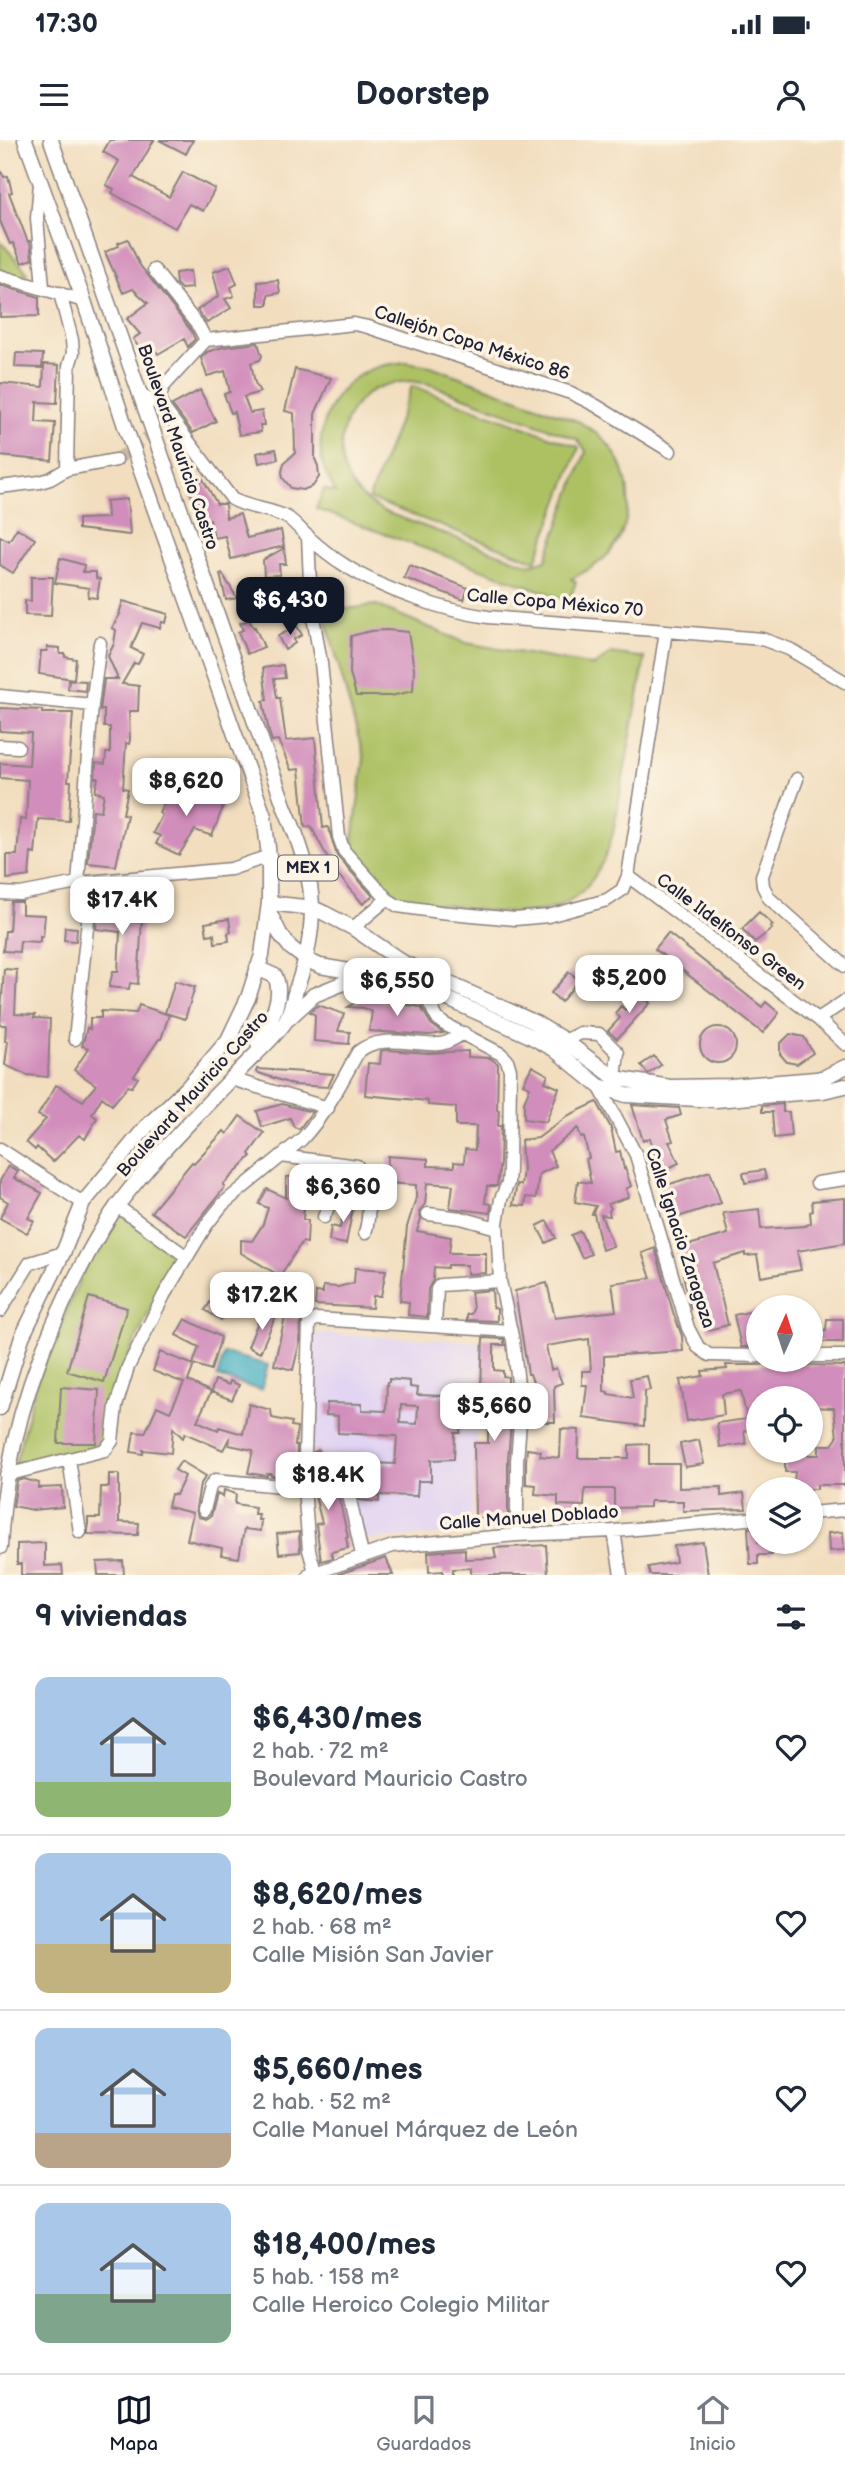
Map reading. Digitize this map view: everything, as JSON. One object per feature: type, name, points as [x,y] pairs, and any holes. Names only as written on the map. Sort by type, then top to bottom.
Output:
[{"type":"main road","name":"Boulevard Mauricio Castro","points":[[0,1407],[22,1337],[63,1253],[83,1203],[146,1127],[187,1088],[228,1040],[248,998],[262,956],[268,906],[269,856],[264,816],[25,140]]},
{"type":"main road","name":"Boulevard Mauricio Castro","points":[[0,1547],[6,1475],[30,1382],[45,1340],[83,1261],[117,1206],[179,1134],[285,1022],[307,960],[313,908],[309,872],[299,841],[285,808],[51,140]]},
{"type":"main road","points":[[559,1045],[528,1035],[402,979],[320,966],[307,960],[290,948],[280,934],[268,906],[313,908],[353,928],[394,958],[534,1022],[609,1085],[636,1097],[716,1100],[823,1091],[845,1086]]},
{"type":"main road","points":[[250,1059],[278,999],[280,988],[275,976],[257,968]]},
{"type":"main road","points":[[285,1022],[314,995],[367,974]]},
{"type":"main road","points":[[609,1085],[730,1086],[816,1079],[845,1067]]},
{"type":"street","points":[[40,180],[37,218],[44,287]]},
{"type":"street","points":[[155,270],[206,340],[163,387],[160,396],[162,406]]},
{"type":"street","points":[[0,276],[84,301]]},
{"type":"street","points":[[60,293],[73,353],[69,366],[67,469]]},
{"type":"street","name":"Callejón Copa México 86","points":[[206,340],[339,325],[368,327],[571,393],[670,452]]},
{"type":"street","name":"Calle Copa México 70","points":[[139,393],[162,406],[232,499],[241,505],[278,513],[292,520],[345,565],[370,580],[462,613],[666,631],[628,876]]},
{"type":"street","points":[[159,429],[174,423]]},
{"type":"street","points":[[0,488],[40,482],[67,469],[116,460]]},
{"type":"street","points":[[308,536],[311,605],[321,663],[339,837],[344,851],[387,899],[398,906],[440,912],[515,919],[548,916],[607,900],[622,890],[628,876]]},
{"type":"street","points":[[666,631],[761,639],[789,649],[845,682]]},
{"type":"street","points":[[78,883],[92,705],[100,643]]},
{"type":"street","points":[[0,696],[92,705]]},
{"type":"street","points":[[0,746],[19,747]]},
{"type":"street","points":[[797,779],[762,876],[763,886],[769,898],[845,966]]},
{"type":"street","points":[[0,893],[20,894],[78,883],[231,869],[269,856]]},
{"type":"street","name":"Calle Ildelfonso Green","points":[[628,876],[818,1019],[845,1044]]},
{"type":"street","points":[[75,1039],[92,883]]},
{"type":"street","points":[[353,928],[387,899]]},
{"type":"street","points":[[421,987],[438,1018],[501,1054],[507,1060],[510,1070],[508,1183],[499,1209],[497,1228],[500,1281],[511,1331],[521,1409],[517,1461],[517,1535]]},
{"type":"street","points":[[818,1019],[845,1001]]},
{"type":"street","points":[[6,1475],[105,1450],[112,1441],[116,1406],[128,1367],[164,1295],[207,1224],[223,1204],[302,1139],[328,1108],[358,1052],[365,1046],[380,1042],[439,1044],[464,1033]]},
{"type":"street","points":[[559,1045],[580,1033],[599,1034],[617,1050],[609,1085]]},
{"type":"street","points":[[231,1079],[328,1108]]},
{"type":"street","name":"Calle Ignacio Zaragoza","points":[[609,1085],[636,1155],[688,1328],[698,1347],[709,1355],[746,1356]]},
{"type":"street","points":[[0,1149],[83,1203]]},
{"type":"street","points":[[281,1156],[357,1166],[368,1199],[370,1216],[365,1233]]},
{"type":"street","points":[[324,1217],[332,1193],[331,1163]]},
{"type":"street","points":[[817,1183],[845,1179]]},
{"type":"street","points":[[117,1206],[187,1257]]},
{"type":"street","points":[[428,1214],[461,1218],[497,1228]]},
{"type":"street","points":[[0,1311],[30,1262],[63,1253]]},
{"type":"street","points":[[435,1326],[437,1289],[440,1285],[500,1281]]},
{"type":"street","points":[[313,1574],[304,1488],[309,1328],[312,1321],[316,1319],[511,1331]]},
{"type":"street","points":[[823,1356],[845,1356]]},
{"type":"street","points":[[69,1459],[80,1532]]},
{"type":"street","points":[[344,1472],[362,1555]]},
{"type":"street","points":[[204,1510],[215,1480],[304,1488]]},
{"type":"street","points":[[823,1512],[845,1510]]},
{"type":"street","name":"Calle Manuel Doblado","points":[[313,1574],[393,1546],[746,1519]]},
{"type":"street","points":[[614,1531],[621,1575]]},
{"type":"shaded area","points":[[314,1333],[483,1342],[470,1533],[349,1541],[333,1473],[326,1475],[319,1451],[312,1453]]},
{"type":"green space","points":[[0,241],[28,273],[16,279],[0,275]]},
{"type":"green space","points":[[406,362],[431,366],[580,422],[600,436],[612,450],[620,464],[628,493],[625,523],[607,556],[571,579],[576,582],[569,601],[316,509],[324,489],[336,493],[325,471],[321,443],[326,417],[339,393],[364,373]],"holes":[[[410,381],[429,384],[577,439],[586,451],[546,560],[530,565],[382,511],[353,487],[345,470],[341,444],[347,419],[354,408],[362,398],[382,386]]]},
{"type":"green space","points":[[412,386],[579,447],[536,561],[369,499]]},
{"type":"green space","points":[[376,605],[466,643],[594,666],[611,653],[645,658],[613,833],[602,862],[589,884],[572,899],[553,908],[508,913],[410,900],[396,894],[352,848],[364,758],[324,612]]},
{"type":"green space","points":[[117,1210],[182,1258],[156,1297],[112,1391],[110,1439],[103,1448],[14,1468],[36,1383],[82,1274]]},
{"type":"water","points":[[224,1353],[268,1365],[261,1390],[217,1377]]},
{"type":"building","points":[[110,140],[154,140],[133,177],[169,197],[183,172],[215,189],[203,211],[189,204],[175,228],[112,193],[114,189],[106,185],[119,161],[103,152]]},
{"type":"building","points":[[159,140],[193,140],[186,154]]},
{"type":"building","points":[[0,170],[4,177],[8,176],[12,192],[9,193],[28,242],[30,241],[32,259],[22,263],[0,221]]},
{"type":"building","points":[[128,239],[139,264],[192,332],[195,339],[188,347],[184,339],[158,354],[153,346],[142,352],[133,339],[140,334],[127,319],[148,303],[133,289],[123,293],[105,252]]},
{"type":"building","points":[[230,266],[237,284],[231,287],[234,296],[225,299],[231,308],[207,323],[197,310],[219,296],[213,272]]},
{"type":"building","points":[[190,271],[192,288],[181,289],[176,284],[175,273]]},
{"type":"building","points":[[278,280],[280,293],[268,295],[268,305],[258,305],[258,282]]},
{"type":"building","points":[[0,285],[39,297],[39,316],[0,317]]},
{"type":"building","points":[[258,343],[262,356],[260,360],[251,363],[255,383],[260,392],[244,397],[250,413],[262,411],[264,425],[260,425],[261,432],[239,435],[234,412],[231,413],[224,394],[230,392],[225,371],[207,376],[201,358],[207,352],[223,347]]},
{"type":"building","points":[[16,353],[43,354],[42,368],[15,367]]},
{"type":"building","points":[[44,364],[59,365],[57,403],[37,402],[36,422],[55,423],[52,461],[0,456],[0,383],[43,387]]},
{"type":"building","points":[[295,369],[331,378],[315,414],[315,459],[319,477],[313,486],[303,490],[291,488],[282,472],[284,463],[295,453],[294,413],[285,411]]},
{"type":"building","points":[[200,390],[216,421],[193,433],[172,405]]},
{"type":"building","points":[[276,449],[278,459],[259,463],[257,453]]},
{"type":"building","points":[[203,479],[217,504],[225,504],[226,518],[240,514],[247,538],[281,530],[284,546],[231,559],[225,536],[214,538],[210,519],[202,520],[200,498],[193,500],[190,490]]},
{"type":"building","points":[[127,499],[130,535],[78,529],[78,519],[107,518],[106,501]]},
{"type":"building","points":[[17,528],[35,539],[13,573],[0,565],[0,536],[9,541]]},
{"type":"building","points":[[284,548],[286,564],[279,564],[280,575],[264,576],[263,560]]},
{"type":"building","points":[[60,558],[84,565],[83,572],[96,572],[96,578],[100,579],[97,598],[88,597],[89,588],[55,583]]},
{"type":"building","points":[[409,565],[468,588],[464,600],[404,578]]},
{"type":"building","points":[[222,573],[237,598],[226,600],[220,574]]},
{"type":"building","points":[[31,577],[53,577],[51,616],[25,615],[25,601],[31,601]]},
{"type":"building","points":[[123,601],[168,614],[166,623],[162,622],[160,628],[142,623],[131,648],[143,654],[138,664],[134,663],[122,684],[139,686],[138,711],[129,711],[130,740],[129,744],[126,743],[123,788],[128,789],[123,814],[127,815],[116,866],[88,863],[93,810],[101,811],[104,794],[95,792],[98,778],[95,778],[96,763],[105,764],[106,753],[110,753],[110,727],[104,727],[104,710],[100,710],[104,679],[118,679],[108,656],[114,644],[116,630],[112,628],[120,614]]},
{"type":"building","points":[[249,620],[264,647],[247,654],[238,632],[243,630],[240,623]]},
{"type":"building","points":[[297,626],[302,635],[294,639],[295,643],[285,650],[278,636]]},
{"type":"building","points":[[387,630],[408,632],[414,669],[413,691],[391,696],[356,696],[350,673],[351,636]]},
{"type":"building","points":[[47,647],[60,648],[60,654],[76,659],[74,679],[39,674],[41,651],[47,651]]},
{"type":"building","points":[[283,665],[285,678],[274,679],[277,698],[280,698],[286,741],[315,738],[323,828],[328,827],[337,856],[373,896],[363,904],[334,870],[311,826],[305,827],[299,769],[291,770],[278,740],[272,741],[263,701],[267,700],[263,668]]},
{"type":"building","points":[[69,680],[86,681],[85,691],[68,689]]},
{"type":"building","points":[[0,708],[42,710],[42,713],[73,713],[68,781],[71,781],[69,821],[38,819],[35,854],[31,853],[29,876],[7,879],[7,855],[17,855],[20,819],[26,820],[28,780],[0,778],[0,763],[29,765],[31,733],[0,731]]},
{"type":"building","points":[[173,783],[224,804],[212,836],[195,830],[179,855],[156,844],[160,836],[153,833]]},
{"type":"building","points":[[124,893],[134,894],[132,918],[142,919],[138,984],[130,983],[129,989],[109,987],[113,971],[118,971],[120,932],[96,929],[99,896],[124,899]]},
{"type":"building","points":[[11,902],[22,902],[22,914],[45,915],[40,942],[20,941],[19,952],[3,951],[5,931],[9,931]]},
{"type":"building","points":[[759,912],[773,925],[770,927],[772,929],[755,942],[742,929]]},
{"type":"building","points":[[229,919],[229,941],[215,943],[214,934],[207,935],[205,923]]},
{"type":"building","points":[[65,927],[77,928],[76,941],[64,940]]},
{"type":"building","points":[[668,933],[762,1007],[766,1002],[779,1013],[763,1033],[655,949]]},
{"type":"building","points":[[4,969],[17,970],[15,1014],[50,1019],[48,1077],[27,1075],[5,1065],[8,1041],[5,1041],[6,1025],[0,1025]]},
{"type":"building","points":[[569,972],[579,980],[561,1002],[551,993]]},
{"type":"building","points":[[175,981],[195,987],[185,1019],[165,1013]]},
{"type":"building","points":[[640,993],[650,1003],[617,1039],[608,1031],[620,1018],[615,1013],[621,1006],[625,1010]]},
{"type":"building","points":[[363,998],[421,1007],[431,1024],[443,1033],[429,1035],[369,1031],[372,1012],[364,1008],[348,1007]]},
{"type":"building","points":[[139,1005],[169,1015],[161,1039],[134,1076],[138,1078],[132,1087],[128,1086],[112,1105],[102,1097],[92,1114],[97,1118],[85,1139],[79,1135],[53,1162],[37,1147],[35,1150],[26,1142],[46,1119],[38,1115],[56,1085],[83,1101],[96,1085],[74,1070],[89,1048],[82,1046],[87,1028],[90,1029],[90,1018],[101,1018],[101,1011],[136,1013]]},
{"type":"building","points":[[318,1005],[344,1014],[338,1031],[350,1032],[349,1044],[314,1041],[315,1015],[310,1012]]},
{"type":"building","points":[[718,1027],[731,1032],[736,1045],[731,1058],[718,1063],[705,1058],[700,1045],[705,1032]]},
{"type":"building","points":[[790,1034],[804,1037],[813,1053],[797,1064],[787,1062],[780,1054],[780,1044]]},
{"type":"building","points":[[381,1051],[429,1053],[468,1051],[468,1057],[490,1058],[498,1064],[500,1163],[497,1186],[487,1186],[485,1203],[491,1204],[490,1213],[450,1208],[453,1185],[427,1183],[425,1204],[419,1212],[421,1219],[417,1231],[451,1237],[449,1253],[486,1253],[486,1273],[467,1274],[467,1265],[434,1267],[433,1280],[428,1289],[427,1317],[408,1315],[409,1302],[400,1301],[407,1227],[416,1198],[416,1185],[387,1183],[388,1156],[428,1159],[428,1166],[454,1167],[454,1162],[464,1163],[465,1149],[475,1150],[476,1126],[456,1126],[456,1107],[428,1105],[428,1101],[365,1095],[368,1063],[380,1064]]},
{"type":"building","points":[[654,1056],[661,1065],[648,1074],[641,1065]]},
{"type":"building","points":[[532,1066],[548,1075],[545,1082],[559,1088],[546,1122],[524,1119],[524,1102],[530,1087],[523,1084]]},
{"type":"building","points":[[257,1069],[334,1074],[328,1087],[294,1085],[256,1072]]},
{"type":"building","points":[[597,1102],[611,1128],[616,1152],[620,1151],[631,1186],[626,1189],[629,1197],[608,1204],[611,1208],[610,1216],[601,1215],[613,1246],[602,1250],[592,1214],[596,1206],[575,1202],[578,1181],[591,1183],[586,1159],[589,1158],[584,1137],[581,1138],[578,1128],[549,1151],[556,1166],[539,1174],[536,1198],[526,1197],[525,1206],[513,1205],[517,1184],[521,1185],[523,1169],[521,1140],[538,1138],[569,1115]]},
{"type":"building","points":[[282,1104],[312,1112],[299,1129],[294,1127],[290,1118],[262,1127],[257,1111]]},
{"type":"building","points":[[783,1104],[783,1112],[789,1112],[791,1136],[774,1138],[772,1112],[762,1112],[762,1106]]},
{"type":"building","points":[[632,1105],[679,1108],[681,1115],[666,1120],[673,1141],[669,1142],[679,1163],[660,1172],[650,1138],[643,1141]]},
{"type":"building","points":[[240,1116],[264,1133],[249,1154],[251,1156],[223,1185],[225,1187],[186,1236],[151,1212],[192,1162],[194,1163],[224,1131],[227,1134]]},
{"type":"building","points":[[8,1166],[18,1171],[14,1178],[42,1193],[28,1218],[34,1221],[27,1233],[0,1218],[8,1202],[0,1197],[0,1181]]},
{"type":"building","points":[[764,1170],[766,1179],[745,1183],[743,1173]]},
{"type":"building","points":[[710,1171],[721,1203],[675,1218],[664,1186]]},
{"type":"building","points":[[306,1176],[303,1220],[308,1220],[307,1243],[302,1242],[280,1276],[241,1253],[241,1240],[252,1241],[263,1224],[268,1208],[259,1204],[267,1189],[286,1198],[286,1177]]},
{"type":"building","points":[[347,1196],[355,1198],[346,1244],[329,1241],[331,1226],[340,1228]]},
{"type":"building","points":[[845,1198],[845,1243],[797,1251],[801,1270],[761,1277],[757,1255],[745,1256],[745,1253],[713,1263],[728,1325],[708,1330],[702,1306],[691,1308],[683,1274],[688,1272],[678,1248],[728,1234],[723,1213],[759,1209],[761,1229],[805,1226],[811,1223],[812,1201]]},
{"type":"building","points":[[547,1221],[556,1238],[546,1243],[537,1226]]},
{"type":"building","points":[[580,1231],[591,1254],[582,1258],[571,1235]]},
{"type":"building","points":[[655,1248],[682,1336],[683,1351],[604,1356],[604,1391],[608,1394],[633,1398],[630,1379],[647,1376],[650,1390],[645,1391],[644,1426],[583,1418],[587,1385],[582,1385],[582,1371],[591,1371],[589,1339],[546,1346],[551,1370],[556,1368],[562,1383],[554,1386],[555,1422],[529,1422],[531,1401],[540,1401],[528,1374],[515,1291],[547,1283],[555,1318],[616,1311],[612,1283],[651,1278],[642,1253]]},
{"type":"building","points":[[355,1268],[386,1270],[381,1296],[373,1296],[372,1308],[315,1305],[316,1292],[323,1293],[323,1286],[338,1287],[354,1283]]},
{"type":"building","points":[[255,1278],[274,1292],[266,1303],[248,1302],[241,1296]]},
{"type":"building","points":[[219,1289],[234,1299],[221,1320],[205,1310]]},
{"type":"building","points":[[492,1290],[497,1321],[467,1320],[467,1314],[471,1314],[473,1309],[471,1292]]},
{"type":"building","points":[[89,1297],[127,1308],[104,1382],[67,1371]]},
{"type":"building","points":[[262,1312],[276,1315],[260,1353],[248,1347]]},
{"type":"building","points":[[746,1312],[746,1347],[741,1347],[734,1315]]},
{"type":"building","points":[[285,1317],[301,1320],[300,1341],[293,1370],[274,1365]]},
{"type":"building","points":[[185,1319],[221,1337],[211,1370],[193,1364],[199,1347],[176,1335]]},
{"type":"building","points":[[827,1319],[843,1319],[843,1342],[823,1342],[823,1330],[826,1330]]},
{"type":"building","points":[[483,1338],[504,1339],[505,1345],[494,1345],[494,1370],[503,1371],[503,1376],[508,1377],[512,1409],[508,1460],[508,1517],[475,1518],[474,1443],[488,1443],[488,1416],[495,1416],[497,1398],[493,1397],[492,1387],[481,1386]]},
{"type":"building","points":[[160,1352],[194,1365],[188,1381],[211,1392],[197,1421],[218,1430],[219,1427],[243,1434],[249,1404],[271,1410],[272,1418],[292,1422],[291,1426],[297,1427],[296,1478],[248,1473],[253,1450],[229,1445],[230,1437],[223,1450],[185,1433],[183,1438],[173,1428],[171,1453],[143,1450],[143,1454],[131,1452],[134,1432],[145,1433],[157,1406],[170,1412],[184,1383],[153,1371]]},
{"type":"building","points":[[726,1365],[746,1365],[746,1372],[823,1372],[823,1365],[845,1366],[845,1485],[823,1485],[823,1477],[794,1477],[795,1472],[785,1472],[785,1463],[823,1463],[823,1445],[832,1445],[837,1438],[834,1408],[823,1408],[823,1386],[746,1386],[746,1414],[741,1391],[722,1394],[724,1415],[687,1421],[680,1380],[703,1376],[702,1371],[727,1369]]},
{"type":"building","points":[[389,1379],[410,1381],[410,1387],[418,1388],[417,1395],[445,1396],[445,1401],[462,1402],[460,1433],[455,1433],[454,1459],[431,1460],[431,1481],[418,1481],[417,1496],[379,1495],[379,1502],[359,1500],[357,1480],[369,1480],[370,1463],[395,1464],[397,1436],[338,1433],[338,1416],[326,1415],[327,1403],[362,1404],[362,1410],[386,1411]],"holes":[[[401,1405],[418,1406],[417,1424],[400,1423]]]},
{"type":"building","points":[[215,1380],[239,1385],[232,1400],[211,1392]]},
{"type":"building","points":[[61,1387],[99,1390],[96,1443],[58,1443]]},
{"type":"building","points":[[746,1419],[746,1444],[720,1447],[717,1423]]},
{"type":"building","points":[[561,1429],[579,1430],[578,1458],[629,1458],[629,1445],[649,1444],[649,1464],[679,1464],[679,1488],[721,1487],[721,1496],[744,1493],[746,1509],[683,1511],[683,1501],[650,1501],[650,1507],[614,1508],[614,1489],[585,1489],[584,1506],[558,1505],[558,1496],[535,1494],[536,1485],[526,1484],[527,1449],[541,1451],[540,1456],[560,1458]]},
{"type":"building","points":[[699,1440],[704,1464],[685,1467],[680,1444]]},
{"type":"building","points":[[319,1450],[326,1475],[333,1473],[348,1537],[348,1548],[331,1552],[333,1558],[321,1561],[316,1524],[322,1523],[313,1488],[314,1452]]},
{"type":"building","points":[[181,1461],[206,1476],[200,1485],[196,1508],[198,1517],[206,1519],[211,1516],[217,1494],[223,1497],[224,1490],[236,1494],[235,1504],[255,1507],[254,1514],[259,1514],[258,1520],[261,1520],[260,1531],[244,1529],[239,1558],[221,1555],[222,1548],[187,1540],[193,1513],[168,1507],[171,1494],[176,1495],[185,1476],[175,1470]]},
{"type":"building","points":[[109,1474],[119,1474],[119,1522],[139,1523],[138,1535],[88,1534],[88,1518],[100,1518],[101,1487],[109,1487]]},
{"type":"building","points":[[24,1479],[39,1483],[38,1488],[62,1487],[63,1507],[33,1510],[13,1506],[17,1481]]},
{"type":"building","points":[[299,1532],[300,1552],[279,1554],[277,1534]]},
{"type":"building","points":[[843,1532],[844,1550],[829,1551],[828,1533]]},
{"type":"building","points":[[703,1542],[708,1575],[650,1575],[648,1567],[676,1562],[674,1546]]},
{"type":"building","points":[[45,1543],[45,1566],[62,1565],[63,1575],[21,1575],[21,1564],[17,1564],[17,1544]]},
{"type":"building","points":[[546,1545],[548,1575],[471,1575],[471,1568],[453,1569],[453,1575],[443,1575],[443,1571],[429,1572],[428,1552],[465,1549],[465,1559],[496,1558],[494,1548]]},
{"type":"building","points":[[749,1554],[772,1554],[758,1555],[758,1564],[750,1564]]},
{"type":"building","points":[[386,1558],[393,1575],[339,1575],[339,1574]]},
{"type":"building","points":[[123,1561],[124,1575],[98,1575],[97,1562]]},
{"type":"tunnel","points":[[116,460],[159,429]]}]
